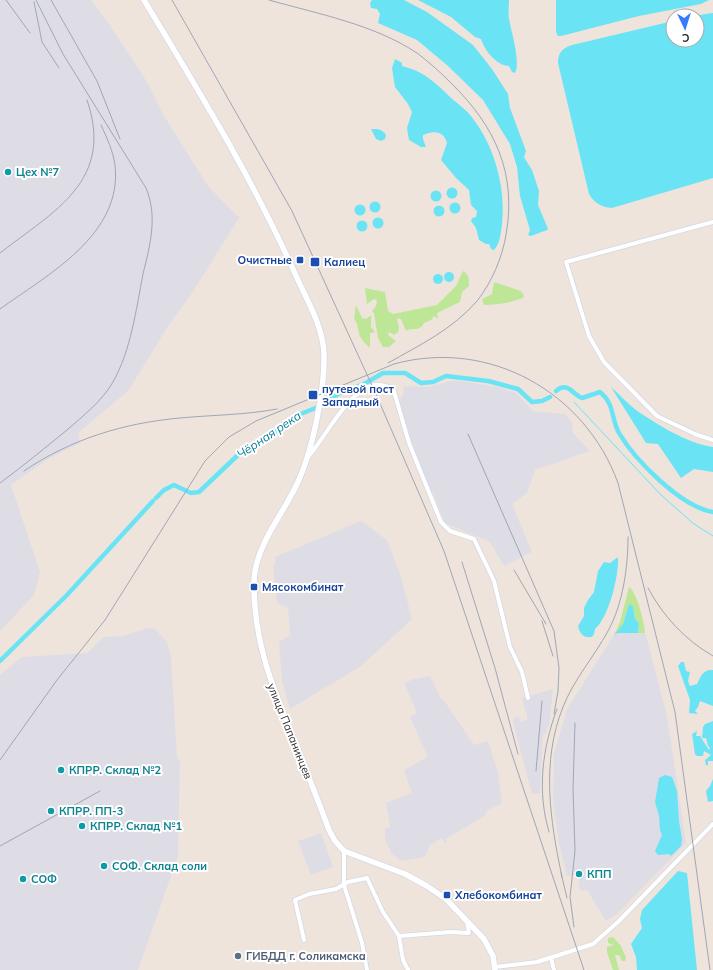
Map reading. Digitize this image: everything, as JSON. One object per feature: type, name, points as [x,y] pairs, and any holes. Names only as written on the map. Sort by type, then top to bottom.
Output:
[{"type":"main road","name":"улица Папанинцев","points":[[144,0],[248,176],[289,258],[316,319],[322,340],[324,354],[319,402],[308,458],[296,487],[276,520],[260,552],[254,580],[257,628],[260,647],[273,688],[329,830],[335,842],[344,851]]},
{"type":"main road","points":[[344,851],[398,871],[417,880],[446,899],[467,919],[491,950],[495,968]]},
{"type":"street","points":[[713,222],[566,262],[589,336],[595,350],[604,362],[657,416],[695,434],[713,440]]},
{"type":"street","points":[[308,458],[322,440],[340,412],[350,402],[370,386],[380,385],[393,388],[410,448],[441,522],[450,530],[474,539],[494,581],[510,647],[522,672],[528,698]]},
{"type":"street","points":[[495,968],[520,966],[551,958],[589,946],[598,941],[713,824]]},
{"type":"street","points":[[344,851],[344,885],[362,943],[368,970]]},
{"type":"street","points":[[304,940],[295,900],[309,894],[336,889],[348,882],[367,878],[384,912],[399,936],[403,960],[408,970]]},
{"type":"street","points":[[399,936],[451,932],[469,933],[467,919]]},
{"type":"street","points":[[551,958],[554,970]]},
{"type":"shaded area","points":[[0,0],[91,0],[107,21],[149,85],[164,116],[208,186],[237,216],[240,216],[190,296],[170,323],[128,391],[78,433],[80,443],[48,459],[11,485],[40,572],[34,595],[0,631]]},
{"type":"shaded area","points":[[455,380],[498,387],[516,393],[533,411],[565,414],[572,423],[573,433],[590,451],[535,470],[527,493],[512,504],[532,552],[504,566],[490,542],[445,523],[433,492],[431,492],[411,444],[398,402],[403,395],[404,386],[429,387]]},
{"type":"shaded area","points":[[361,521],[387,540],[400,574],[412,619],[361,666],[290,709],[282,682],[279,642],[290,635],[288,608],[277,603],[273,566],[275,565],[275,557]]},
{"type":"shaded area","points":[[148,628],[155,629],[167,642],[171,656],[177,758],[180,760],[178,856],[138,970],[0,970],[0,675],[22,657],[87,653],[104,637],[123,636]]},
{"type":"shaded area","points":[[618,633],[645,633],[647,639],[667,716],[686,843],[617,914],[606,921],[587,890],[580,891],[578,875],[567,876],[559,843],[553,801],[554,754],[567,709],[614,635]]},
{"type":"shaded area","points":[[430,676],[441,699],[445,702],[474,745],[488,741],[498,773],[502,802],[501,804],[487,810],[484,816],[446,839],[447,842],[445,843],[442,838],[430,845],[425,857],[401,861],[392,854],[385,839],[385,829],[390,827],[386,803],[412,793],[404,770],[426,758],[427,755],[410,717],[417,713],[404,683],[414,679]]},
{"type":"shaded area","points":[[553,689],[549,727],[547,727],[546,734],[543,734],[540,793],[532,794],[513,722],[514,718],[519,716],[521,722],[527,720],[522,698]]},
{"type":"shaded area","points":[[321,833],[333,867],[311,875],[298,841]]},
{"type":"green space","points":[[463,271],[468,277],[469,286],[462,292],[460,302],[437,313],[438,319],[434,316],[431,320],[418,328],[406,331],[401,319],[397,318],[399,328],[398,332],[394,335],[389,332],[388,335],[396,341],[389,347],[383,347],[378,338],[374,313],[372,311],[376,306],[377,300],[374,299],[367,304],[365,288],[385,292],[388,311],[393,314],[437,305],[456,286]]},
{"type":"green space","points":[[494,282],[521,291],[524,296],[523,298],[494,305],[484,305],[482,299],[492,294]]},
{"type":"green space","points":[[356,305],[362,318],[366,319],[370,316],[372,317],[371,327],[375,332],[370,333],[370,348],[361,338],[357,323],[354,319]]},
{"type":"green space","points":[[629,587],[632,589],[637,600],[642,615],[645,633],[638,633],[639,623],[635,619],[633,606],[629,604],[623,624],[614,635],[620,622]]},
{"type":"green space","points":[[613,937],[621,946],[626,958],[625,961],[622,961],[619,955],[615,955],[619,970],[613,970],[607,952],[607,947],[614,945],[608,943],[608,938]]},
{"type":"water","points":[[372,0],[404,0],[427,12],[473,45],[492,69],[508,94],[510,108],[526,151],[524,157],[532,170],[539,191],[538,205],[548,229],[547,230],[531,236],[528,235],[530,230],[520,196],[517,167],[510,144],[483,100],[448,66],[417,40],[378,23],[380,14],[377,9],[371,8],[370,3]]},
{"type":"water","points":[[418,0],[509,0],[509,19],[517,62],[515,73],[512,72],[509,66],[500,63],[492,57],[485,48],[481,39],[475,37],[451,17]]},
{"type":"water","points":[[556,0],[709,0],[701,4],[680,8],[665,8],[665,11],[561,36],[558,36],[556,32]]},
{"type":"water","points":[[713,13],[713,178],[612,208],[604,207],[598,204],[589,194],[558,63],[560,54],[563,49],[572,45],[665,23],[665,48],[705,48],[705,14]]},
{"type":"water","points":[[395,59],[402,63],[402,66],[416,71],[428,78],[463,108],[474,120],[488,143],[497,169],[503,211],[499,241],[494,250],[491,249],[489,244],[479,240],[476,228],[471,221],[472,218],[476,217],[477,211],[471,205],[469,190],[456,178],[441,160],[447,143],[444,136],[435,132],[423,135],[426,147],[421,147],[409,140],[407,128],[412,112],[395,87],[392,68]]},
{"type":"water","points":[[371,129],[381,130],[386,135],[385,139],[381,141],[376,139]]},
{"type":"water","points":[[452,187],[456,189],[458,193],[456,197],[452,199],[448,197],[446,193],[448,189]]},
{"type":"water","points":[[436,190],[440,192],[442,196],[440,200],[436,202],[432,200],[430,196],[432,192]]},
{"type":"water","points":[[375,201],[379,203],[381,207],[379,211],[375,213],[371,211],[369,207],[371,203]]},
{"type":"water","points":[[455,202],[459,204],[461,208],[459,212],[455,214],[451,212],[449,208],[451,204]]},
{"type":"water","points":[[360,204],[364,206],[366,210],[364,214],[360,216],[356,214],[354,210],[356,206]]},
{"type":"water","points":[[439,205],[443,207],[445,211],[443,215],[439,217],[435,215],[433,211],[435,207]]},
{"type":"water","points":[[378,217],[382,219],[384,223],[382,227],[378,229],[374,227],[372,223],[374,219]]},
{"type":"water","points":[[362,220],[366,222],[368,226],[366,230],[362,232],[358,230],[356,226],[358,222]]},
{"type":"water","points":[[447,272],[451,272],[453,273],[453,281],[447,282],[444,279],[444,275]]},
{"type":"water","points":[[436,274],[440,274],[442,275],[442,283],[436,284],[433,281],[433,277]]},
{"type":"water","points":[[611,387],[636,410],[663,427],[683,438],[713,447],[713,472],[694,469],[681,478],[658,444],[646,443]]},
{"type":"water","points":[[618,557],[617,575],[609,606],[605,615],[595,629],[592,637],[584,636],[578,626],[584,616],[584,608],[594,592],[598,571],[604,562],[610,563]]},
{"type":"water","points":[[629,604],[633,606],[635,619],[639,623],[638,633],[618,633],[614,635],[623,624]]},
{"type":"water","points":[[681,662],[684,662],[686,671],[690,672],[688,681],[690,686],[697,684],[705,672],[713,670],[713,706],[700,701],[695,711],[698,714],[689,713],[690,700],[678,666]]},
{"type":"water","points":[[713,721],[713,761],[708,761],[708,765],[706,765],[705,760],[711,755],[704,751],[703,756],[697,756],[695,754],[692,734],[697,731],[696,736],[700,736],[709,750],[710,748],[706,738],[702,738],[703,727],[705,724]]},
{"type":"water","points":[[665,775],[672,777],[677,791],[682,839],[681,846],[671,856],[669,854],[658,855],[655,851],[662,835],[655,802],[659,778]]},
{"type":"water","points":[[713,779],[713,801],[708,802],[706,791]]},
{"type":"water","points":[[678,871],[687,873],[697,970],[637,970],[636,957],[631,944],[642,928],[640,919],[642,910]]},
{"type":"waterway","name":"Чёрная река","points":[[156,498],[164,490],[174,485],[191,493],[199,492],[238,455],[266,440],[293,417],[323,405],[338,394],[364,384],[383,373],[405,373],[421,383],[433,382],[446,376],[488,381],[518,389],[532,402],[542,401],[550,397]]},
{"type":"waterway","points":[[556,391],[564,387],[570,389],[582,398],[600,392],[608,402],[619,433],[626,444],[647,469],[673,492],[700,508],[713,512]]},
{"type":"waterway","points":[[574,402],[661,495],[694,524],[713,536]]},
{"type":"waterway","name":"Чёрная река","points":[[0,661],[67,595],[153,501]]},
{"type":"railway","points":[[6,0],[30,33]]},
{"type":"railway","points":[[0,483],[86,414],[109,389],[119,370],[129,343],[152,231],[152,210],[146,188],[63,54],[36,0]]},
{"type":"railway","points":[[51,0],[97,81],[120,139]]},
{"type":"railway","points":[[172,0],[292,211],[375,392],[444,551],[584,970]]},
{"type":"railway","points":[[269,0],[364,27],[382,34],[417,53],[443,75],[466,99],[480,116],[491,134],[499,152],[505,171],[509,212],[504,244],[492,278],[477,301],[457,320],[436,336],[388,363]]},
{"type":"railway","points":[[34,2],[42,42],[59,68]]},
{"type":"railway","points":[[0,253],[59,207],[74,191],[86,173],[93,152],[94,128],[87,100]]},
{"type":"railway","points":[[0,309],[59,267],[78,250],[95,232],[107,212],[114,190],[115,165],[108,140],[101,125]]},
{"type":"railway","points":[[0,760],[57,680],[105,620],[205,461],[229,437],[256,421],[394,364],[430,358],[464,359],[498,366],[529,380],[558,399],[582,422],[603,451],[618,483],[675,712],[710,970]]},
{"type":"railway","points":[[24,471],[79,441],[118,429],[159,420],[241,414],[277,409]]},
{"type":"railway","points":[[468,434],[554,631],[559,668],[558,691],[554,714]]},
{"type":"railway","points":[[562,877],[551,813],[550,791],[550,770],[556,728],[563,707],[578,678],[597,650],[613,620],[624,585],[628,537]]},
{"type":"railway","points":[[462,562],[495,668],[518,754]]},
{"type":"railway","points":[[514,570],[546,624]]},
{"type":"railway","points":[[648,588],[668,618],[684,635],[693,643],[713,656]]},
{"type":"railway","points":[[542,621],[553,656]]},
{"type":"railway","points":[[536,771],[542,701]]},
{"type":"railway","points":[[549,832],[543,801],[543,770],[548,739],[557,709]]},
{"type":"railway","points":[[574,927],[570,897],[575,851],[573,789],[575,723]]},
{"type":"railway","points":[[0,846],[100,791]]},
{"type":"railway","points":[[561,873],[567,898]]},
{"type":"place","name":"Цех №7","points":[[8,172]]},
{"type":"place","name":"Очистные","points":[[300,260]]},
{"type":"place","name":"Калиец","points":[[315,262]]},
{"type":"place","name":"путевой пост Западный","points":[[313,395]]},
{"type":"place","name":"Мясокомбинат","points":[[254,587]]},
{"type":"place","name":"КПРР. Склад №2","points":[[61,770]]},
{"type":"place","name":"КПРР. ПП-3","points":[[51,811]]},
{"type":"place","name":"КПРР. Склад №1","points":[[82,826]]},
{"type":"place","name":"СОФ. Склад соли","points":[[104,866]]},
{"type":"place","name":"КПП","points":[[579,874]]},
{"type":"place","name":"СОФ","points":[[23,879]]},
{"type":"place","name":"Хлебокомбинат","points":[[447,895]]},
{"type":"place","name":"ГИБДД г. Соликамска","points":[[238,956]]}]
